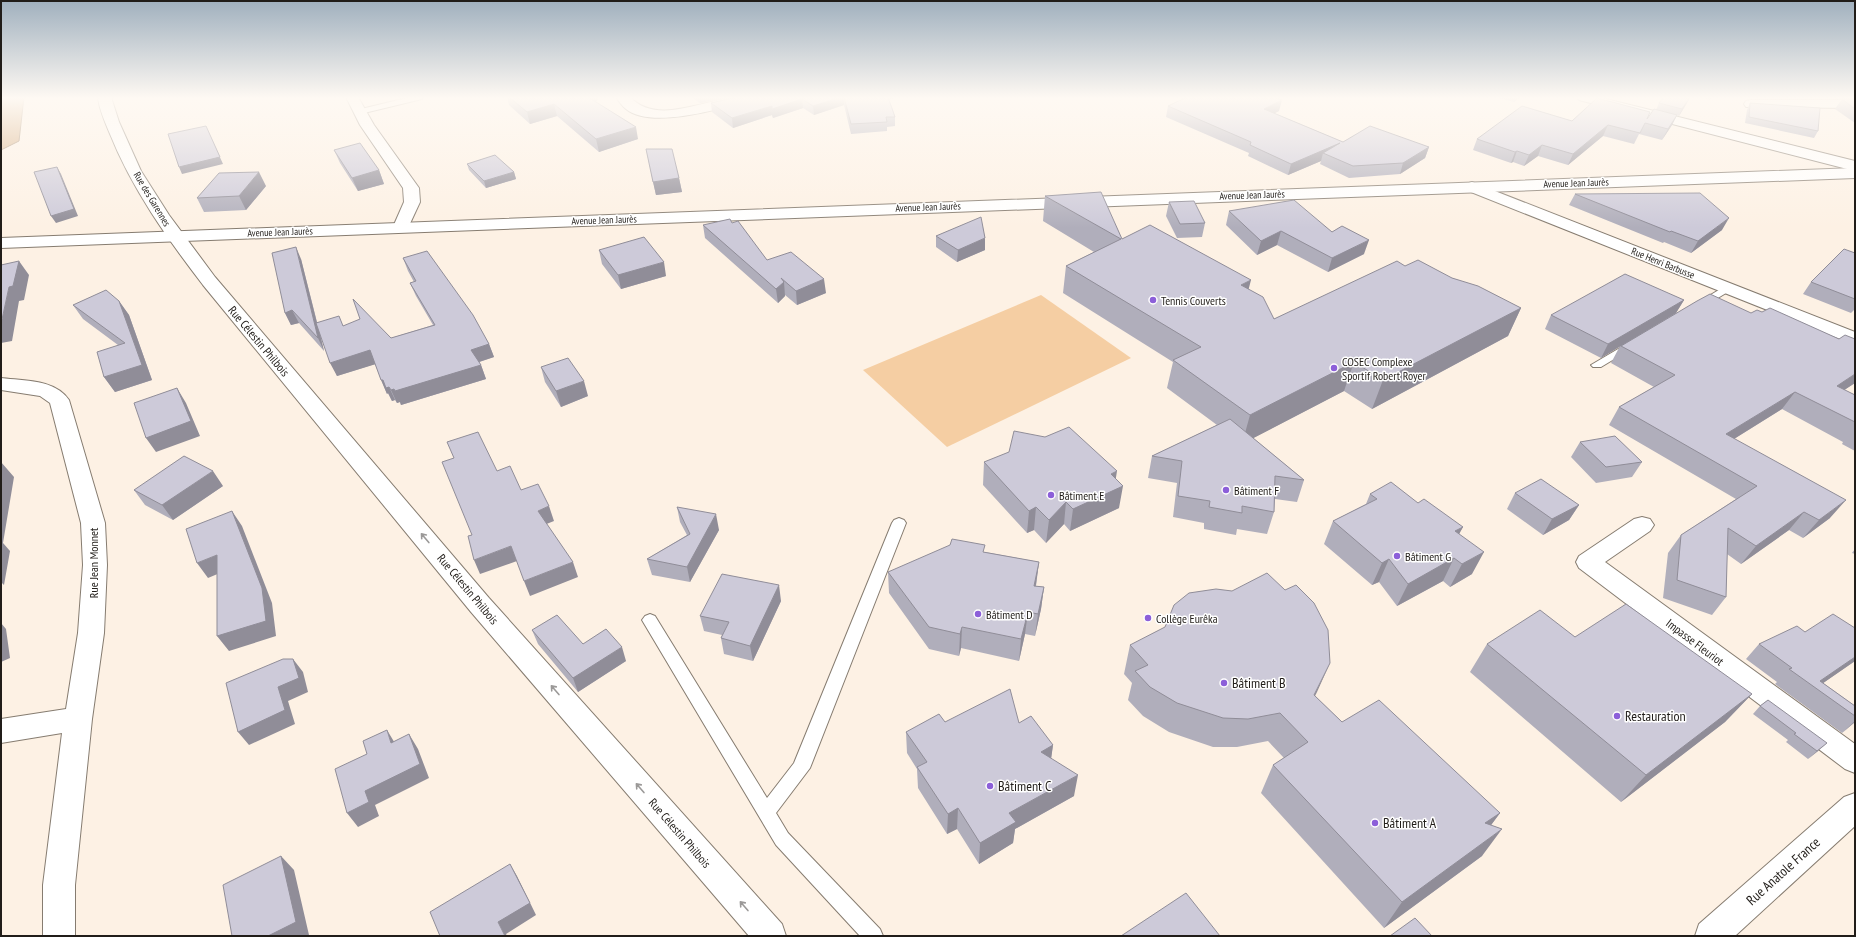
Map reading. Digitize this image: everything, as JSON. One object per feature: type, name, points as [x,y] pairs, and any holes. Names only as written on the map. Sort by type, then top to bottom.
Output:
[{"type":"street","name":"Rue des Garennes","points":[[118,141],[121,148],[174,235]]},
{"type":"street","points":[[379,141],[411,188],[412,202],[401,227]]},
{"type":"street","points":[[1785,141],[1855,166]]},
{"type":"street","name":"Avenue Jean Jaurès","points":[[1,242],[1855,173]]},
{"type":"street","name":"Rue Henri Barbusse","points":[[1472,187],[1855,339]]},
{"type":"street","name":"Rue Célestin Philbois","points":[[174,235],[209,281],[480,605],[770,936]]},
{"type":"street","name":"Rue Jean Monnet","points":[[1,384],[46,390],[59,400],[93,523],[95,565],[92,633],[78,719],[59,886],[59,936]]},
{"type":"street","name":"Impasse Fleuriot","points":[[1642,525],[1588,562],[1855,760]]},
{"type":"street","points":[[1,731],[78,719]]},
{"type":"street","name":"Rue Anatole France","points":[[1711,936],[1855,806]]},
{"type":"lane","points":[[1692,308],[1727,288]]},
{"type":"lane","points":[[1597,365],[1638,341]]},
{"type":"lane","points":[[766,812],[801,768],[899,523]]},
{"type":"lane","points":[[650,620],[782,839],[873,936]]},
{"type":"shaded area","points":[[1,141],[19,141],[19,141],[1,150]]},
{"type":"shaded area","points":[[1041,295],[1131,358],[947,447],[863,370]]},
{"type":"building","points":[[170,141],[213,141],[220,157],[179,167]]},
{"type":"building","points":[[1248,141],[1340,141],[1343,142],[1345,141],[1411,141],[1429,147],[1403,163],[1353,166],[1323,153],[1340,143],[1291,164],[1250,145],[1251,142]]},
{"type":"building","points":[[1482,141],[1589,141],[1573,154],[1542,145],[1529,155],[1517,151],[1515,152]]},
{"type":"building","points":[[360,143],[379,170],[352,178],[334,150]]},
{"type":"building","points":[[646,149],[672,149],[679,178],[653,182]]},
{"type":"building","points":[[495,155],[514,172],[484,181],[467,164]]},
{"type":"building","points":[[57,167],[74,209],[51,216],[34,172]]},
{"type":"building","points":[[259,172],[239,196],[197,198],[219,173]]},
{"type":"building","points":[[1101,192],[1122,239],[1150,225],[1251,280],[1241,285],[1263,297],[1274,319],[1397,261],[1405,266],[1418,260],[1452,278],[1478,286],[1521,308],[1383,380],[1354,362],[1250,415],[1173,360],[1201,347],[1066,266],[1121,239],[1045,196]]},
{"type":"building","points":[[1700,193],[1729,218],[1698,241],[1671,231],[1670,232],[1575,194]]},
{"type":"building","points":[[1294,200],[1332,232],[1342,226],[1369,240],[1332,258],[1281,231],[1261,241],[1229,211]]},
{"type":"building","points":[[1194,201],[1205,223],[1180,224],[1169,202]]},
{"type":"building","points":[[981,217],[985,238],[958,250],[936,236]]},
{"type":"building","points":[[730,219],[732,223],[738,221],[767,260],[791,252],[824,279],[796,291],[781,278],[784,282],[776,289],[703,225]]},
{"type":"building","points":[[644,237],[664,262],[618,275],[599,250]]},
{"type":"building","points":[[296,247],[318,338],[292,310],[285,313],[272,253]]},
{"type":"building","points":[[1844,249],[1855,253],[1855,299],[1811,282]]},
{"type":"building","points":[[427,251],[473,315],[489,344],[471,350],[481,365],[395,391],[394,389],[391,390],[389,387],[386,388],[383,380],[381,380],[370,350],[330,363],[316,323],[339,316],[343,326],[360,319],[353,299],[391,338],[435,325],[410,283],[416,281],[403,258]]},
{"type":"building","points":[[19,261],[13,286],[9,287],[1,324],[1,265]]},
{"type":"building","points":[[1625,274],[1684,300],[1608,344],[1551,315]]},
{"type":"building","points":[[106,290],[119,301],[142,365],[104,377],[97,352],[125,343],[73,305]]},
{"type":"building","points":[[1710,294],[1751,313],[1757,310],[1762,312],[1770,308],[1839,339],[1845,335],[1855,339],[1855,374],[1837,386],[1855,395],[1855,422],[1795,392],[1726,434],[1846,500],[1819,520],[1804,512],[1756,546],[1728,528],[1726,597],[1677,580],[1681,535],[1757,486],[1619,407],[1675,375],[1621,346]]},
{"type":"building","points":[[568,358],[584,381],[556,391],[541,367]]},
{"type":"building","points":[[177,388],[191,421],[146,438],[134,403]]},
{"type":"building","points":[[1230,419],[1304,480],[1275,476],[1274,512],[1242,506],[1242,513],[1209,507],[1210,501],[1178,496],[1182,461],[1152,456]]},
{"type":"building","name":"Bâtiment E","points":[[1069,427],[1117,471],[1111,474],[1123,486],[1073,509],[1066,502],[1049,520],[1036,507],[1029,511],[984,462],[1009,452],[1014,431],[1045,437]]},
{"type":"building","points":[[478,432],[497,471],[510,466],[521,490],[538,484],[549,506],[538,511],[573,562],[524,581],[511,546],[474,560],[468,536],[472,535],[442,462],[454,458],[447,442]]},
{"type":"building","points":[[1615,436],[1642,462],[1606,467],[1580,442]]},
{"type":"building","points":[[184,456],[213,471],[162,505],[134,490]]},
{"type":"building","points":[[1541,479],[1579,505],[1552,519],[1515,493]]},
{"type":"building","points":[[1391,482],[1418,503],[1424,499],[1463,527],[1455,531],[1484,552],[1462,564],[1454,558],[1408,584],[1389,559],[1382,563],[1333,521],[1377,499],[1370,494]]},
{"type":"building","points":[[677,507],[716,514],[687,567],[647,559],[690,534]]},
{"type":"building","points":[[232,511],[262,588],[266,621],[217,636],[217,555],[197,563],[186,529]]},
{"type":"building","points":[[952,539],[985,545],[983,552],[1039,562],[1034,586],[1044,587],[1038,614],[1028,612],[1021,639],[962,627],[960,634],[929,627],[888,572],[950,545]]},
{"type":"building","points":[[1267,573],[1285,590],[1296,585],[1314,603],[1328,630],[1330,663],[1314,695],[1342,722],[1379,700],[1500,813],[1485,823],[1502,829],[1402,902],[1273,765],[1308,742],[1280,713],[1248,719],[1223,718],[1177,703],[1150,687],[1135,671],[1148,665],[1130,645],[1165,627],[1174,605],[1189,593],[1216,589],[1232,591]]},
{"type":"building","points":[[722,574],[779,585],[750,646],[721,638],[729,622],[700,616]]},
{"type":"building","name":"Restauration","points":[[1626,604],[1752,694],[1646,775],[1487,644],[1540,610],[1575,637]]},
{"type":"building","points":[[1833,614],[1855,628],[1855,657],[1820,681],[1855,706],[1855,716],[1789,669],[1792,668],[1759,644],[1797,626],[1805,632]]},
{"type":"building","points":[[557,615],[583,644],[606,629],[622,647],[573,678],[532,630]]},
{"type":"building","points":[[283,659],[293,659],[299,678],[278,687],[285,710],[238,732],[226,683]]},
{"type":"building","name":"Bâtiment C","points":[[1010,689],[1019,723],[1031,716],[1053,745],[1041,752],[1078,775],[1009,813],[1016,822],[980,843],[958,808],[948,814],[917,767],[927,762],[906,732],[939,714],[945,722]]},
{"type":"building","points":[[1768,700],[1827,743],[1817,751],[1760,706]]},
{"type":"building","points":[[387,730],[391,743],[409,734],[420,764],[365,791],[369,802],[347,813],[335,769],[367,754],[363,741]]},
{"type":"building","points":[[281,856],[296,922],[268,936],[232,936],[223,885]]},
{"type":"building","points":[[510,864],[530,903],[498,922],[505,936],[440,936],[430,912]]},
{"type":"building","points":[[1186,893],[1220,936],[1121,936]]},
{"type":"building","points":[[1415,918],[1432,936],[1390,936]]},
{"type":"place","name":"Tennis Couverts","points":[[1153,300]]},
{"type":"place","name":"COSEC Complexe Sportif Robert Royer","points":[[1334,368]]},
{"type":"place","name":"Bâtiment F","points":[[1226,490]]},
{"type":"place","name":"Bâtiment E","points":[[1051,495]]},
{"type":"place","name":"Bâtiment G","points":[[1397,556]]},
{"type":"place","name":"Bâtiment D","points":[[978,614]]},
{"type":"place","name":"Collège Eurêka","points":[[1148,618]]},
{"type":"place","name":"Bâtiment B","points":[[1224,683]]},
{"type":"place","name":"Restauration","points":[[1617,716]]},
{"type":"place","name":"Bâtiment C","points":[[990,786]]},
{"type":"place","name":"Bâtiment A","points":[[1375,823]]}]
